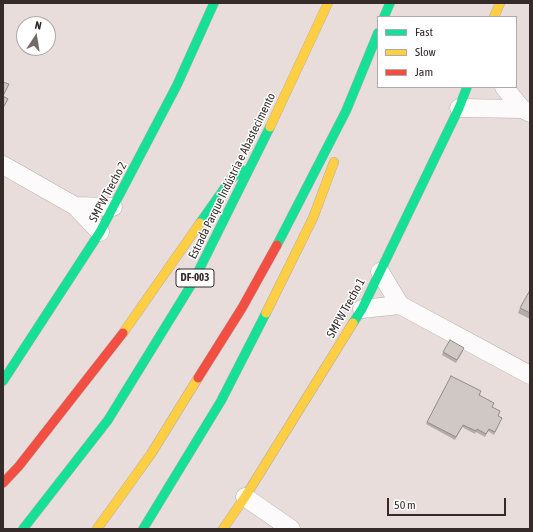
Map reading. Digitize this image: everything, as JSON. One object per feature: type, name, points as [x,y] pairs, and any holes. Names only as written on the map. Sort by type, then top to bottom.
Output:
[{"type":"main road","name":"SMPW Trecho 2","points":[[3,381],[100,232],[177,84],[214,3]]},
{"type":"main road","name":"Estrada Parque Indústria e Abastecimento","points":[[23,529],[108,420],[193,282],[256,158],[328,3]]},
{"type":"main road","points":[[384,16],[390,3]]},
{"type":"main road","points":[[494,16],[500,3]]},
{"type":"main road","points":[[98,529],[151,454],[242,308],[288,224],[346,111],[377,35]]},
{"type":"main road","name":"SMPW Trecho 1","points":[[223,529],[362,309],[459,108],[467,88]]},
{"type":"main road","points":[[143,529],[224,394],[288,270],[313,218],[337,151],[346,111]]},
{"type":"main road","points":[[3,483],[19,466],[107,355],[143,306],[231,179],[256,158]]},
{"type":"street","points":[[505,88],[526,111]]},
{"type":"street","points":[[459,108],[526,111]]},
{"type":"street","points":[[3,165],[75,206],[100,232]]},
{"type":"street","points":[[75,206],[113,206]]},
{"type":"street","points":[[380,272],[400,305],[530,375]]},
{"type":"street","points":[[362,309],[400,305]]},
{"type":"street","points":[[244,497],[291,529]]},
{"type":"building","points":[[3,82],[9,84],[3,96]]},
{"type":"building","points":[[3,96],[8,99],[3,108]]},
{"type":"building","points":[[530,290],[530,313],[520,308]]},
{"type":"building","points":[[450,340],[464,348],[457,360],[443,352]]},
{"type":"building","points":[[451,376],[481,391],[479,395],[494,403],[492,407],[500,411],[498,416],[502,418],[495,432],[489,429],[486,434],[477,429],[476,431],[463,425],[456,437],[427,422]]},
{"type":"traffic: fast","points":[[3,381],[100,232],[177,85],[214,3]]},
{"type":"traffic: fast","points":[[384,16],[390,3]]},
{"type":"traffic: fast","points":[[277,245],[346,111],[377,35]]},
{"type":"traffic: fast","points":[[353,323],[362,309],[459,108],[467,88]]},
{"type":"traffic: fast","points":[[23,529],[108,420],[193,282],[270,127]]},
{"type":"traffic: fast","points":[[200,223],[231,179],[242,170]]},
{"type":"traffic: fast","points":[[143,529],[221,401],[266,313]]},
{"type":"traffic: slow","points":[[270,127],[328,3]]},
{"type":"traffic: slow","points":[[494,16],[500,3]]},
{"type":"traffic: slow","points":[[266,313],[313,218],[334,162]]},
{"type":"traffic: slow","points":[[123,333],[200,223]]},
{"type":"traffic: slow","points":[[223,529],[245,497],[353,323]]},
{"type":"traffic: slow","points":[[97,529],[151,454],[198,378]]},
{"type":"traffic: jam","points":[[198,378],[242,308],[277,245]]},
{"type":"traffic: jam","points":[[3,483],[19,466],[123,333]]}]
